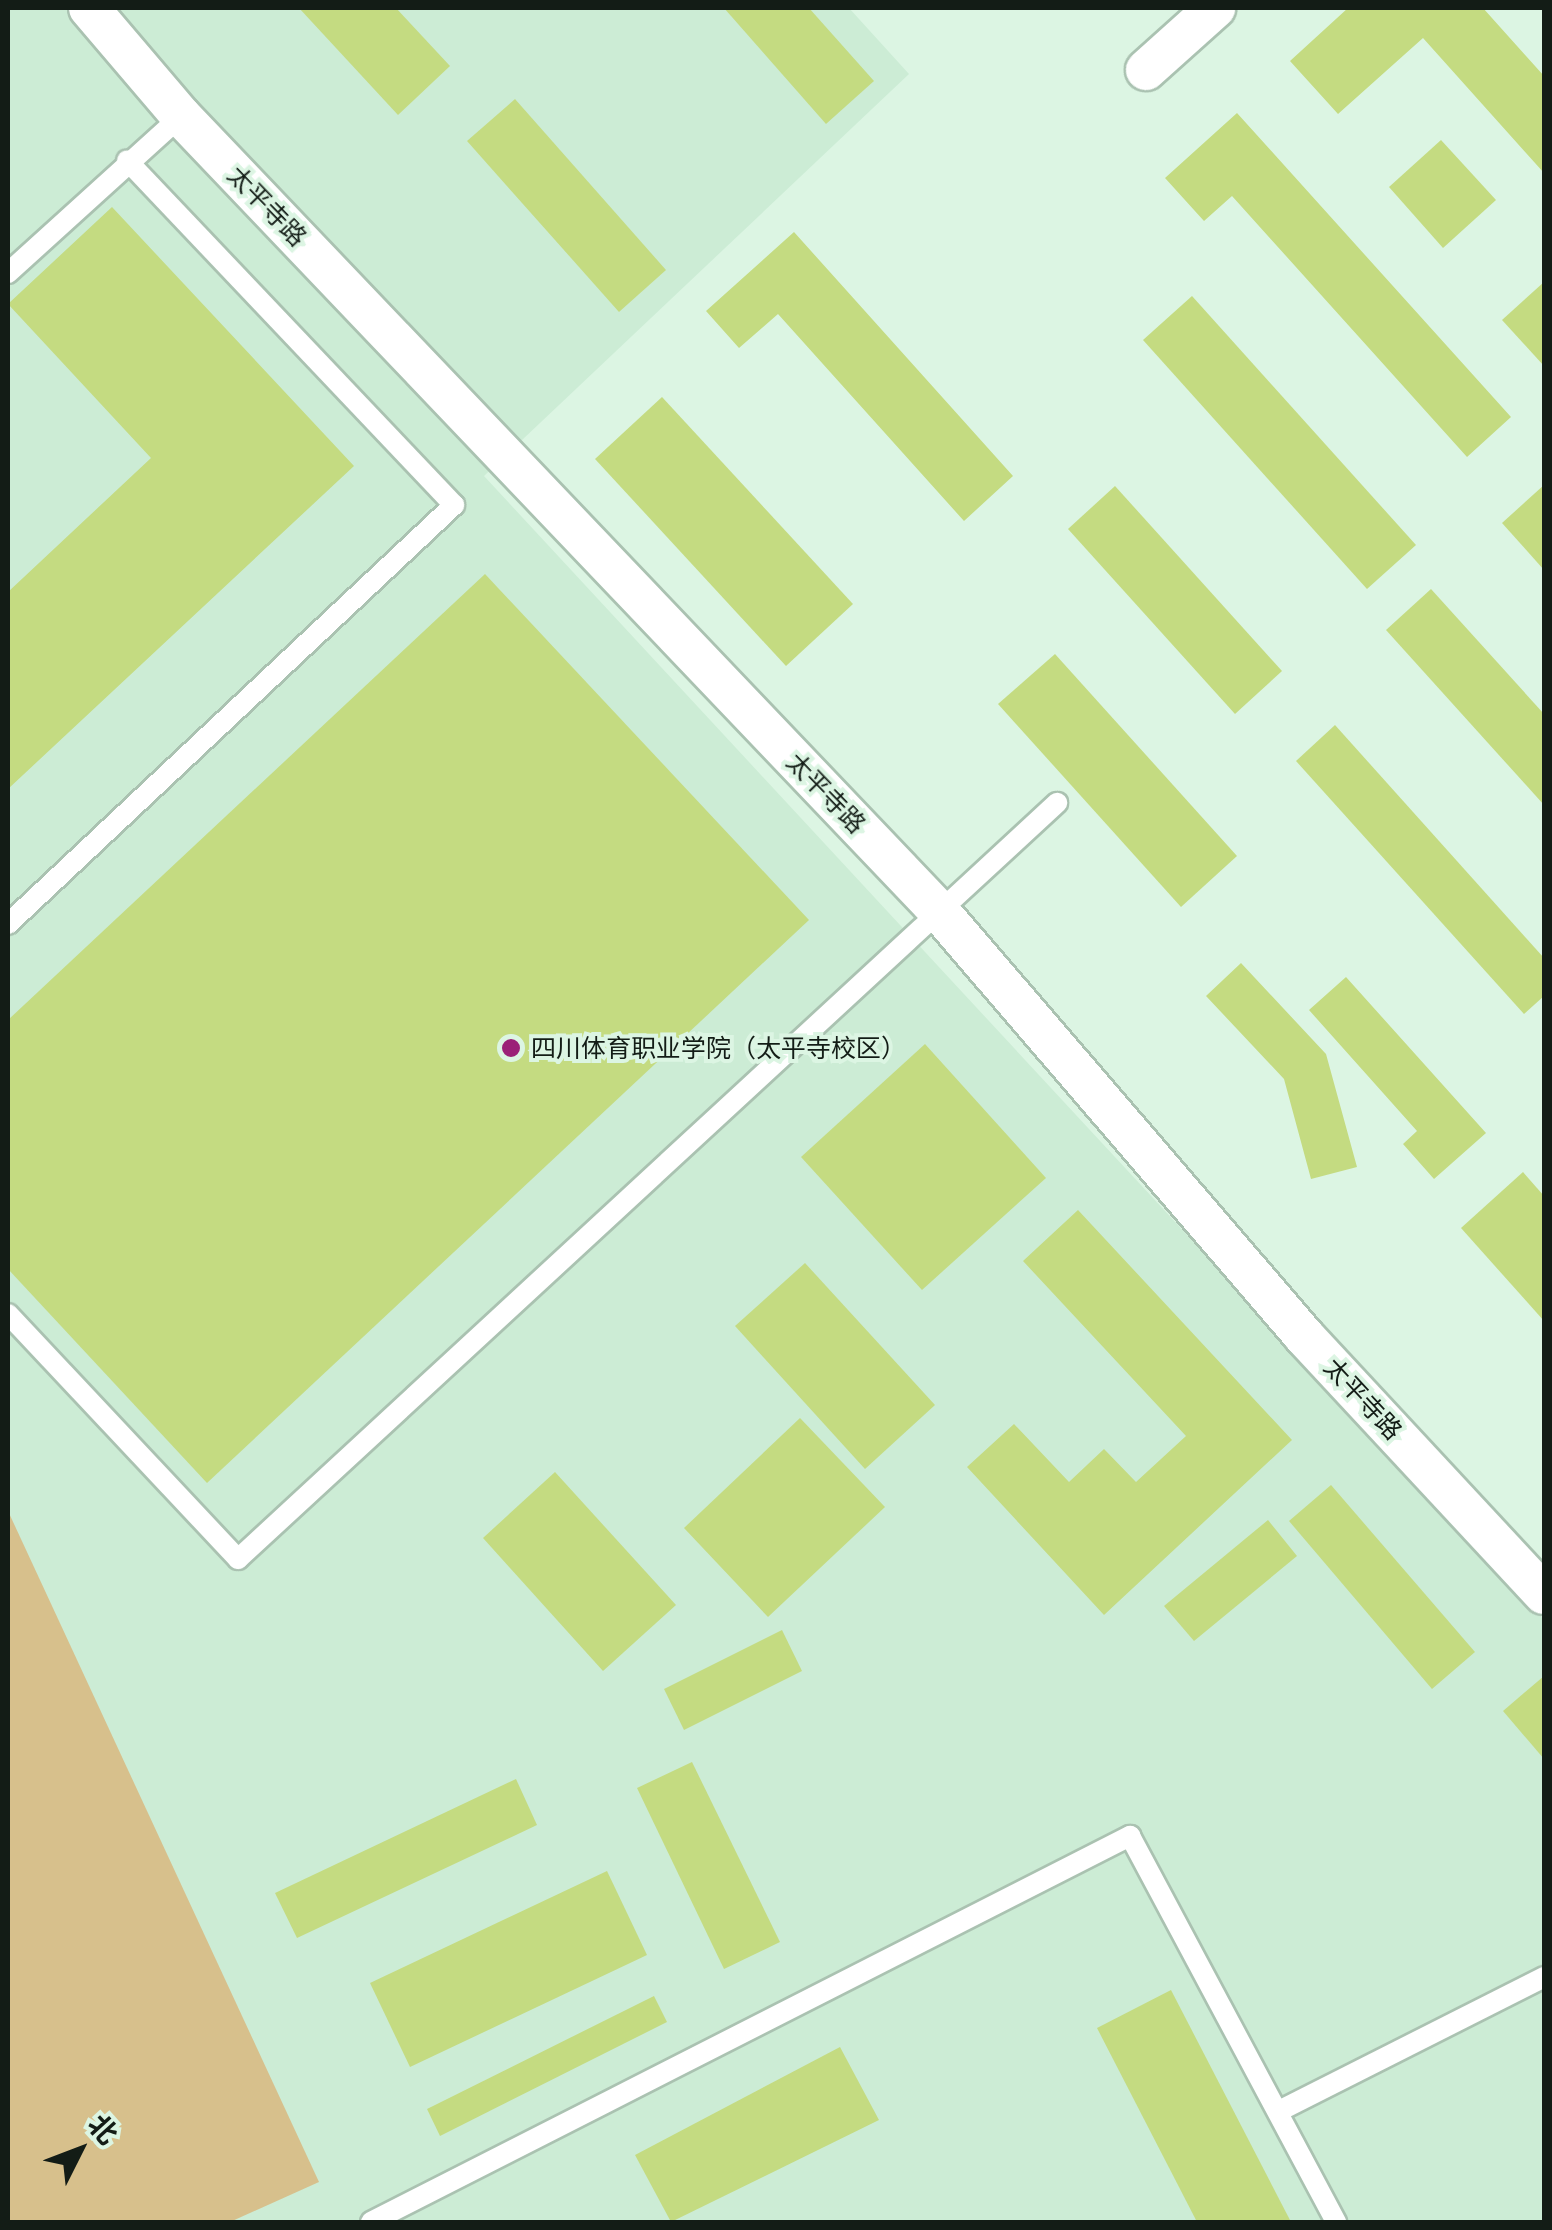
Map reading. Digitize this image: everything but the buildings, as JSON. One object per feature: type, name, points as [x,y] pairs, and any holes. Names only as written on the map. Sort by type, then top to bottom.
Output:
[{"type":"street","name":"太平寺路","points":[[90,8],[181,116],[938,910],[1304,1336],[1544,1594]]},
{"type":"street","points":[[1146,70],[1215,8]]},
{"type":"lane","points":[[8,273],[126,160],[181,116]]},
{"type":"lane","points":[[8,924],[454,506],[126,160]]},
{"type":"lane","points":[[8,1314],[238,1560],[1057,803]]},
{"type":"lane","points":[[371,2222],[1130,1836],[1280,2110],[1336,2222]]},
{"type":"lane","points":[[1280,2110],[1544,1978]]},
{"type":"shaded area","name":"四川体育职业学院（太平寺校区）","points":[[8,8],[849,8],[909,74],[484,476],[1544,1620],[1544,2222],[8,2222]]},
{"type":"shaded area","points":[[8,1511],[319,2182],[230,2222],[8,2222]]},
{"type":"place","name":"四川体育职业学院（太平寺校区）","points":[[511,1048]]}]
